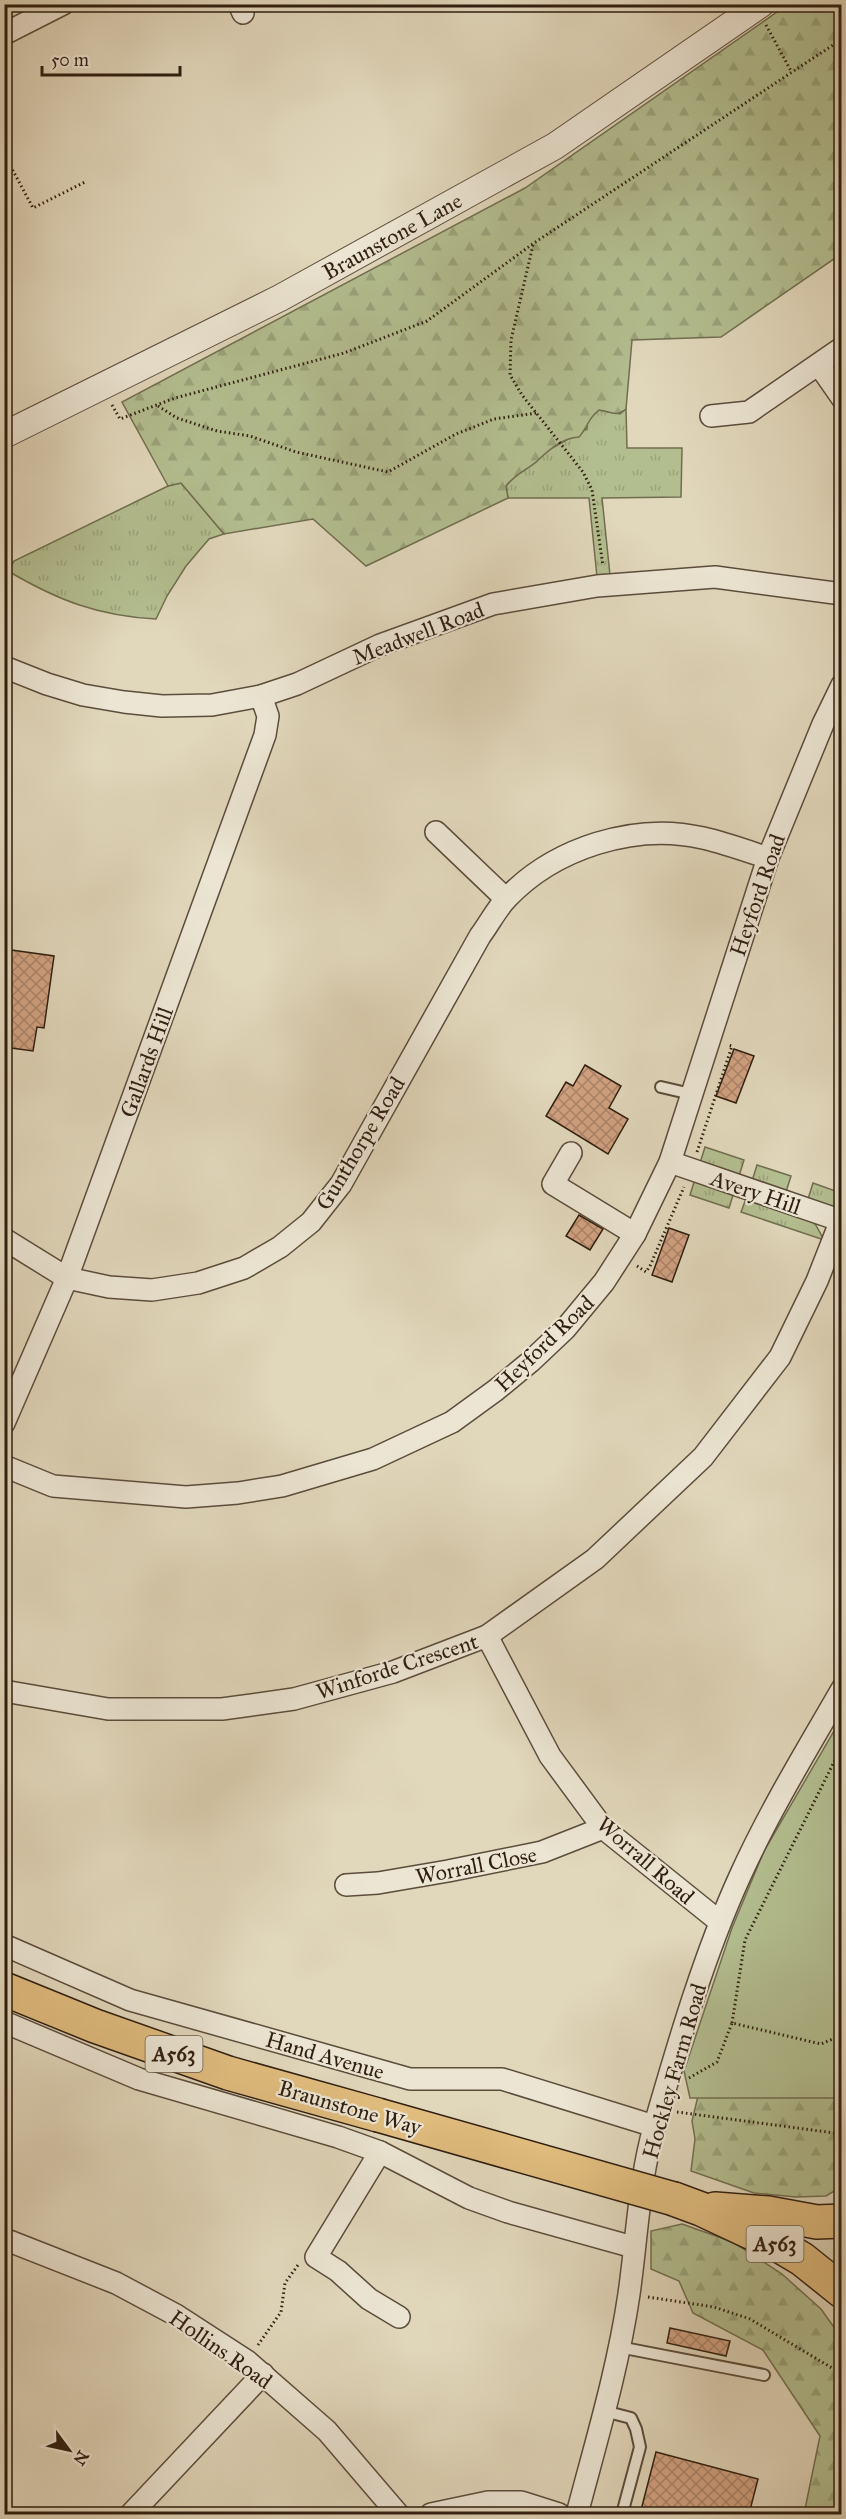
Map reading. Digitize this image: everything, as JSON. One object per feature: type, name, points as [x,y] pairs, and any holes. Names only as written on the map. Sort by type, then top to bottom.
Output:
[{"type":"highway","name":"Braunstone Way","points":[[4,1989],[94,2026],[228,2073],[688,2204],[788,2250],[842,2291]]},
{"type":"highway","name":"Braunstone Way","points":[[688,2204],[768,2213],[817,2222],[842,2221]]},
{"type":"street","points":[[4,34],[63,4]]},
{"type":"street","name":"Braunstone Lane","points":[[5,434],[280,298],[555,146],[759,6]]},
{"type":"street","points":[[711,416],[749,412],[842,348]]},
{"type":"street","points":[[819,365],[842,398]]},
{"type":"street","name":"Meadwell Road","points":[[4,667],[83,695],[162,706],[212,705],[261,696],[297,684],[380,645],[492,604],[605,585],[715,577],[842,594]]},
{"type":"street","name":"Heyford Road","points":[[4,1466],[53,1485],[186,1497],[238,1493],[282,1486],[373,1459],[452,1422],[496,1390],[565,1329],[604,1282],[635,1234],[670,1162],[768,858],[823,724],[842,685]]},
{"type":"street","name":"Gallards Hill","points":[[4,1423],[67,1278],[265,735],[268,716],[261,696]]},
{"type":"street","points":[[436,832],[506,899]]},
{"type":"street","name":"Gunthorpe Road","points":[[4,1239],[67,1278],[109,1287],[152,1290],[198,1283],[244,1268],[280,1247],[311,1222],[341,1184],[480,936],[506,899],[542,869],[589,846],[627,835],[668,834],[702,837],[768,858]]},
{"type":"street","points":[[571,1153],[553,1184],[635,1234]]},
{"type":"street","name":"Avery Hill","points":[[670,1162],[841,1220]]},
{"type":"street","name":"Winforde Crescent","points":[[4,1691],[108,1709],[222,1709],[294,1699],[393,1672],[487,1636],[595,1558],[703,1457],[780,1357],[817,1281],[841,1220]]},
{"type":"street","name":"Worrall Road","points":[[487,1636],[550,1756],[603,1828],[720,1922]]},
{"type":"street","name":"Hockley Farm Road","points":[[577,2514],[619,2347],[629,2294],[633,2247],[654,2127],[676,2080],[693,1999],[720,1922],[767,1821],[842,1689]]},
{"type":"street","name":"Worrall Close","points":[[346,1885],[378,1883],[542,1852],[603,1828]]},
{"type":"street","name":"Hand Avenue","points":[[4,1945],[130,2000],[410,2079],[502,2079],[654,2127]]},
{"type":"street","points":[[4,2022],[139,2079],[338,2137],[380,2152],[469,2198],[508,2212],[633,2247]]},
{"type":"street","points":[[380,2152],[316,2257],[338,2271],[369,2299],[399,2317]]},
{"type":"street","name":"Hollins Road","points":[[4,2239],[116,2283],[176,2316],[255,2367],[327,2431],[398,2514]]},
{"type":"street","points":[[131,2514],[255,2367]]},
{"type":"street","points":[[432,2514],[488,2502],[521,2502],[559,2514]]},
{"type":"lane","points":[[662,1088],[691,1094]]},
{"type":"lane","points":[[619,2347],[764,2375]]},
{"type":"lane","points":[[604,2411],[631,2418],[639,2440],[640,2447],[622,2514]]},
{"type":"path","points":[[759,6],[791,71]]},
{"type":"path","points":[[120,419],[175,398],[344,353],[427,321],[534,243],[842,39]]},
{"type":"path","points":[[4,154],[33,208],[85,182]]},
{"type":"path","points":[[534,243],[511,340],[510,375],[522,395],[583,472],[592,490],[605,585]]},
{"type":"path","points":[[157,405],[177,418],[217,431],[250,436],[296,452],[388,472],[456,434],[494,419],[537,413]]},
{"type":"path","points":[[636,1266],[643,1270]]},
{"type":"path","points":[[842,1746],[745,1940],[732,2023],[717,2062],[676,2080],[675,2112],[842,2134]]},
{"type":"path","points":[[732,2023],[821,2044],[842,2035]]},
{"type":"path","points":[[255,2367],[281,2312],[285,2283],[300,2262],[316,2257]]},
{"type":"path","points":[[629,2294],[714,2307],[750,2319],[842,2374]]},
{"type":"green space","points":[[787,5],[841,5],[841,254],[721,337],[632,340],[626,409],[615,414],[599,410],[592,416],[579,437],[555,446],[514,478],[506,486],[508,498],[366,566],[313,519],[224,534],[181,483],[168,486],[122,402],[525,188]]},
{"type":"green space","points":[[626,409],[627,448],[682,448],[681,497],[602,498],[610,575],[597,577],[589,498],[508,498],[506,486],[544,453],[587,429],[587,421],[599,410],[620,414]]},
{"type":"green space","points":[[181,483],[224,534],[209,539],[186,566],[156,619],[115,614],[79,605],[8,571],[14,561],[168,486]]},
{"type":"green space","points":[[705,1147],[744,1160],[739,1176],[700,1163]]},
{"type":"green space","points":[[757,1165],[791,1176],[786,1192],[752,1181]]},
{"type":"green space","points":[[695,1179],[734,1192],[729,1208],[690,1195]]},
{"type":"green space","points":[[813,1183],[841,1193],[841,1210],[808,1199]]},
{"type":"green space","points":[[747,1196],[812,1218],[824,1240],[741,1212]]},
{"type":"green space","points":[[841,1719],[841,2098],[690,2098],[684,2071],[732,1928],[764,1851]]},
{"type":"green space","points":[[841,2073],[841,2187],[826,2196],[796,2197],[754,2193],[691,2171],[695,2139],[692,2121],[698,2096]]},
{"type":"green space","points":[[682,2224],[733,2242],[782,2274],[821,2309],[841,2337],[842,2493],[839,2514],[804,2514],[820,2436],[763,2350],[693,2313],[679,2281],[651,2269],[651,2231]]},
{"type":"building","points":[[4,949],[54,956],[44,1028],[37,1027],[33,1051],[4,1047]]},
{"type":"building","points":[[734,1049],[754,1056],[736,1103],[716,1096]]},
{"type":"building","points":[[585,1065],[621,1086],[609,1108],[628,1119],[608,1154],[546,1116],[566,1082],[573,1086]]},
{"type":"building","points":[[579,1215],[603,1229],[590,1250],[566,1236]]},
{"type":"building","points":[[669,1228],[689,1235],[672,1282],[652,1275]]},
{"type":"building","points":[[670,2328],[730,2341],[726,2356],[667,2343]]},
{"type":"building","points":[[656,2452],[758,2479],[749,2514],[640,2514]]}]
